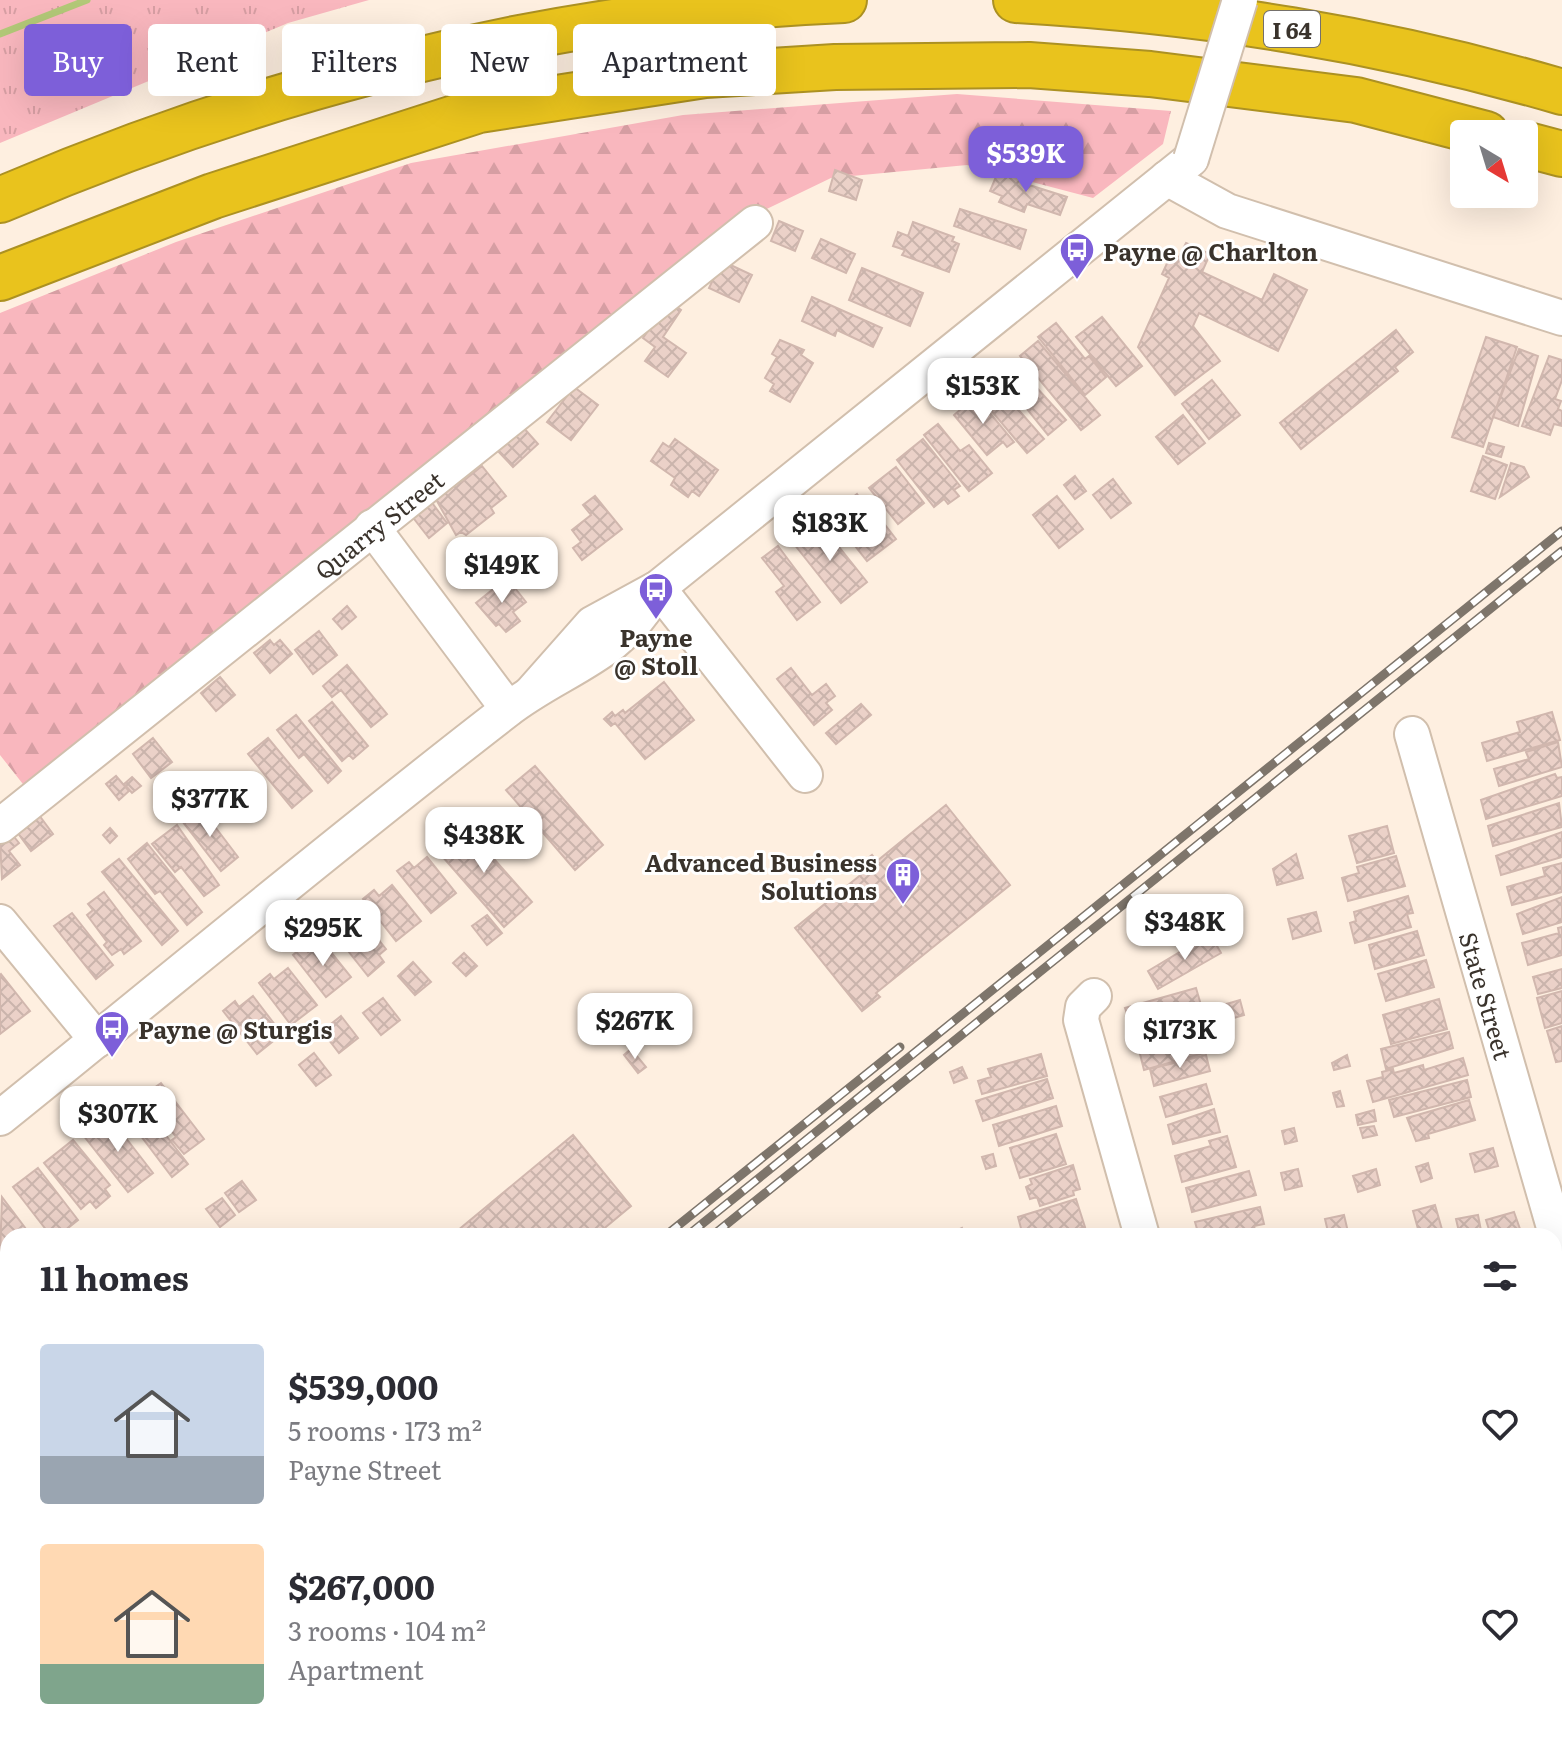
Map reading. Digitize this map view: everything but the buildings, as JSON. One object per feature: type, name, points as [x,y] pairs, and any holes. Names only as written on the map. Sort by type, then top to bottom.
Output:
[{"type":"highway","points":[[0,200],[150,140],[270,98],[393,64],[519,37],[665,14],[844,0]]},
{"type":"highway","name":"I 64","points":[[1016,0],[1115,6],[1232,19],[1348,39],[1562,92]]},
{"type":"highway","points":[[0,278],[213,196],[479,110],[705,75],[835,67],[1014,65],[1135,72],[1356,100],[1450,125]]},
{"type":"highway","points":[[1538,148],[1562,154]]},
{"type":"street","points":[[0,1118],[520,701],[610,647],[643,614],[658,588],[1179,169],[1240,0]]},
{"type":"street","points":[[1179,169],[1227,211],[1562,318]]},
{"type":"street","name":"Quarry Street","points":[[0,826],[755,223]]},
{"type":"street","points":[[372,527],[520,701]]},
{"type":"street","points":[[658,588],[805,775]]},
{"type":"street","name":"State Street","points":[[1412,734],[1554,1228]]},
{"type":"street","points":[[0,922],[97,1040]]},
{"type":"street","points":[[1094,996],[1083,1007],[1081,1020],[1140,1228]]},
{"type":"green space","points":[[0,0],[369,0],[282,24],[266,32],[266,24],[148,24],[148,81],[132,88],[132,24],[24,24],[24,96],[113,96],[0,143]]},
{"type":"green space","points":[[957,94],[1171,111],[1163,144],[1093,198],[967,165],[831,178],[750,217],[30,793],[0,755],[0,313],[176,242],[411,163],[683,115]]},
{"type":"waterway","points":[[0,34],[87,0]]},
{"type":"railway","points":[[697,1228],[1562,531]]},
{"type":"railway","points":[[722,1228],[1562,551]]},
{"type":"railway","points":[[675,1228],[900,1047]]},
{"type":"place","name":"Payne @ Charlton","points":[[1077,281]]},
{"type":"place","name":"Payne @ Stoll","points":[[656,621]]},
{"type":"place","name":"Advanced Business Solutions","points":[[903,906]]},
{"type":"place","name":"Payne @ Sturgis","points":[[112,1059]]}]
